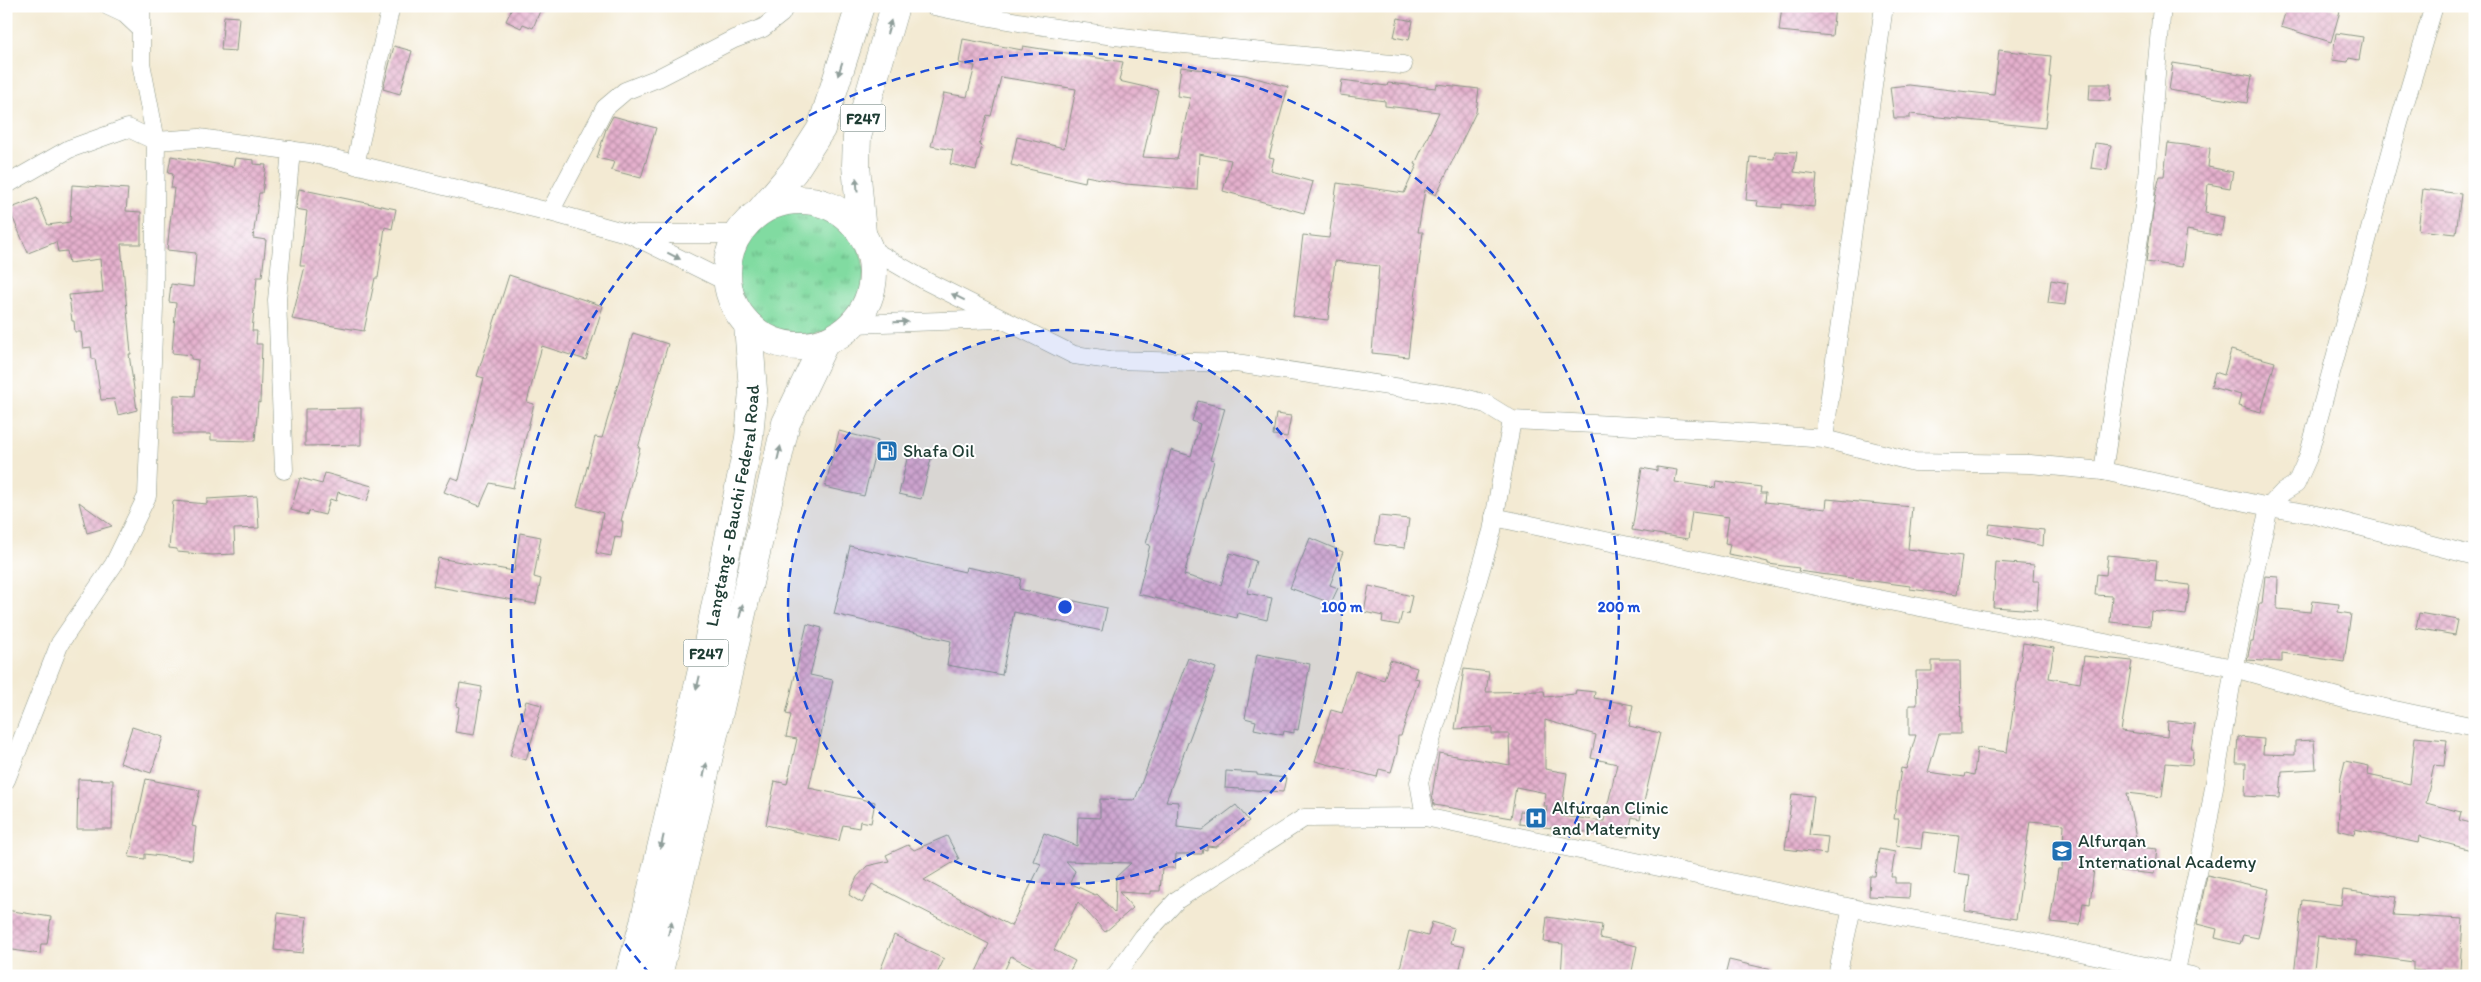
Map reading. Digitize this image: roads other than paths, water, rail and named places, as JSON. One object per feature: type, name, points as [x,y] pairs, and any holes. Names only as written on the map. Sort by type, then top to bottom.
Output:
[{"type":"main road","name":"F247","points":[[860,6],[821,129],[794,172],[737,234],[728,257],[727,282],[731,298],[738,312],[748,325],[762,335],[776,342],[792,346],[825,342],[853,324],[863,311],[870,296],[873,264],[865,240],[856,166],[857,137],[895,6]]},
{"type":"main road","name":"F247","points":[[760,211],[774,204],[791,200],[823,203],[845,215],[865,240]]},
{"type":"main road","name":"Langtang - Bauchi Federal Road","points":[[629,976],[644,923],[707,648],[749,438],[753,390],[748,325]]},
{"type":"main road","name":"Langtang - Bauchi Federal Road","points":[[658,976],[786,423],[825,342]]},
{"type":"street","points":[[108,6],[125,14],[141,29]]},
{"type":"street","points":[[6,780],[60,643],[114,564],[147,496],[154,307],[156,142],[141,63],[141,6]]},
{"type":"street","points":[[355,165],[391,6]]},
{"type":"street","points":[[550,212],[606,108],[625,91],[658,78],[734,39],[763,28],[781,14],[785,6]]},
{"type":"street","points":[[934,6],[1004,21],[1102,36],[1404,65]]},
{"type":"street","points":[[1824,439],[1884,6]]},
{"type":"street","points":[[2103,471],[2145,200],[2162,6]]},
{"type":"street","points":[[1115,976],[1143,938],[1177,900],[1304,818],[1425,817],[1852,908],[2184,974],[2234,668],[2269,507],[2283,492],[2296,484],[2308,457],[2396,133],[2434,6]]},
{"type":"street","points":[[6,185],[69,149],[128,128],[156,142],[199,138],[291,150],[550,212],[630,234],[727,282]]},
{"type":"street","points":[[284,470],[278,300],[291,150]]},
{"type":"street","points":[[630,234],[737,234]]},
{"type":"street","points":[[865,240],[926,281],[1074,355],[1110,360],[1246,364],[1461,397],[1486,404],[1512,420],[1714,430],[1824,439],[1914,462],[2030,464],[2103,471],[2269,507],[2312,514],[2475,556]]},
{"type":"street","points":[[853,324],[1001,319]]},
{"type":"street","points":[[1425,817],[1419,782],[1494,517],[1512,420]]},
{"type":"street","points":[[1494,517],[1853,594],[2234,668],[2348,700],[2475,727]]},
{"type":"street","points":[[1837,976],[1852,908]]},
{"type":"place","name":"Shafa Oil","points":[[887,451]]},
{"type":"place","name":"Alfurqan Clinic and Maternity","points":[[1536,818]]},
{"type":"place","name":"Alfurqan International Academy","points":[[2062,851]]}]
